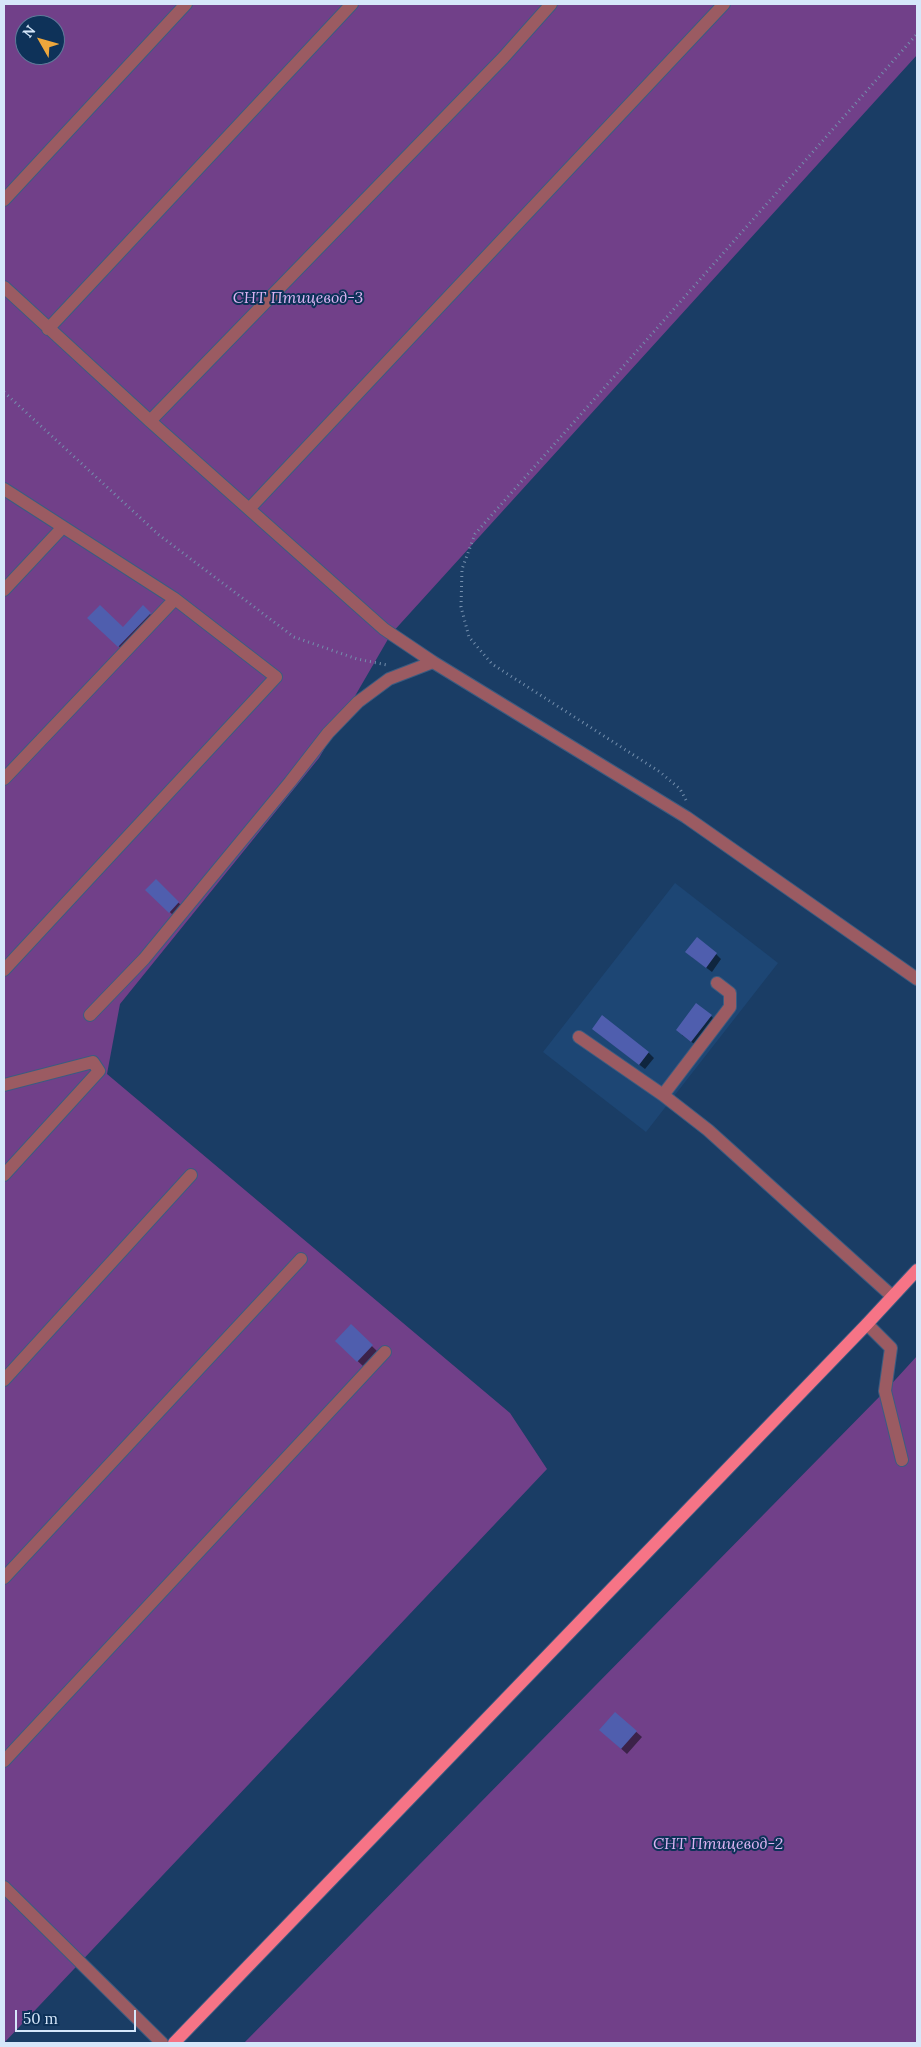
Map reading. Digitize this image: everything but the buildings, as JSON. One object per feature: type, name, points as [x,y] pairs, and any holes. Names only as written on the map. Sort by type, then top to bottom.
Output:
[{"type":"main road","points":[[174,2043],[917,1270]]},
{"type":"lane","points":[[4,200],[186,4]]},
{"type":"lane","points":[[48,329],[352,4]]},
{"type":"lane","points":[[150,421],[504,58],[551,4]]},
{"type":"lane","points":[[249,509],[724,4]]},
{"type":"lane","points":[[4,288],[384,629],[433,662],[686,817],[917,980]]},
{"type":"lane","points":[[4,489],[175,598],[276,677],[4,970]]},
{"type":"lane","points":[[4,590],[63,527]]},
{"type":"lane","points":[[4,779],[175,598]]},
{"type":"lane","points":[[90,1015],[144,959],[340,721],[358,702],[389,679],[433,662]]},
{"type":"lane","points":[[663,1095],[730,1007],[730,993],[717,982]]},
{"type":"lane","points":[[579,1037],[663,1095],[708,1130],[892,1296]]},
{"type":"lane","points":[[4,1085],[93,1062],[99,1071],[4,1175]]},
{"type":"lane","points":[[4,1380],[191,1175]]},
{"type":"lane","points":[[4,1578],[301,1259]]},
{"type":"lane","points":[[867,1324],[891,1348],[885,1391],[902,1460]]},
{"type":"lane","points":[[4,1761],[384,1352]]},
{"type":"lane","points":[[4,1888],[162,2043]]},
{"type":"path","points":[[686,817],[687,802],[680,789],[660,772],[492,664],[469,638],[461,607],[462,569],[475,534],[917,34]]},
{"type":"path","points":[[4,392],[159,535],[294,637],[357,659],[390,665]]},
{"type":"shaded area","points":[[675,883],[778,963],[646,1132],[543,1052]]},
{"type":"green space","name":"СНТ Птицевод-3","points":[[4,4],[917,4],[917,55],[391,634],[319,758],[120,1004],[107,1074],[510,1413],[547,1469],[4,2043]]},
{"type":"green space","name":"СНТ Птицевод-2","points":[[917,1356],[917,2043],[244,2043],[885,1391]]}]
